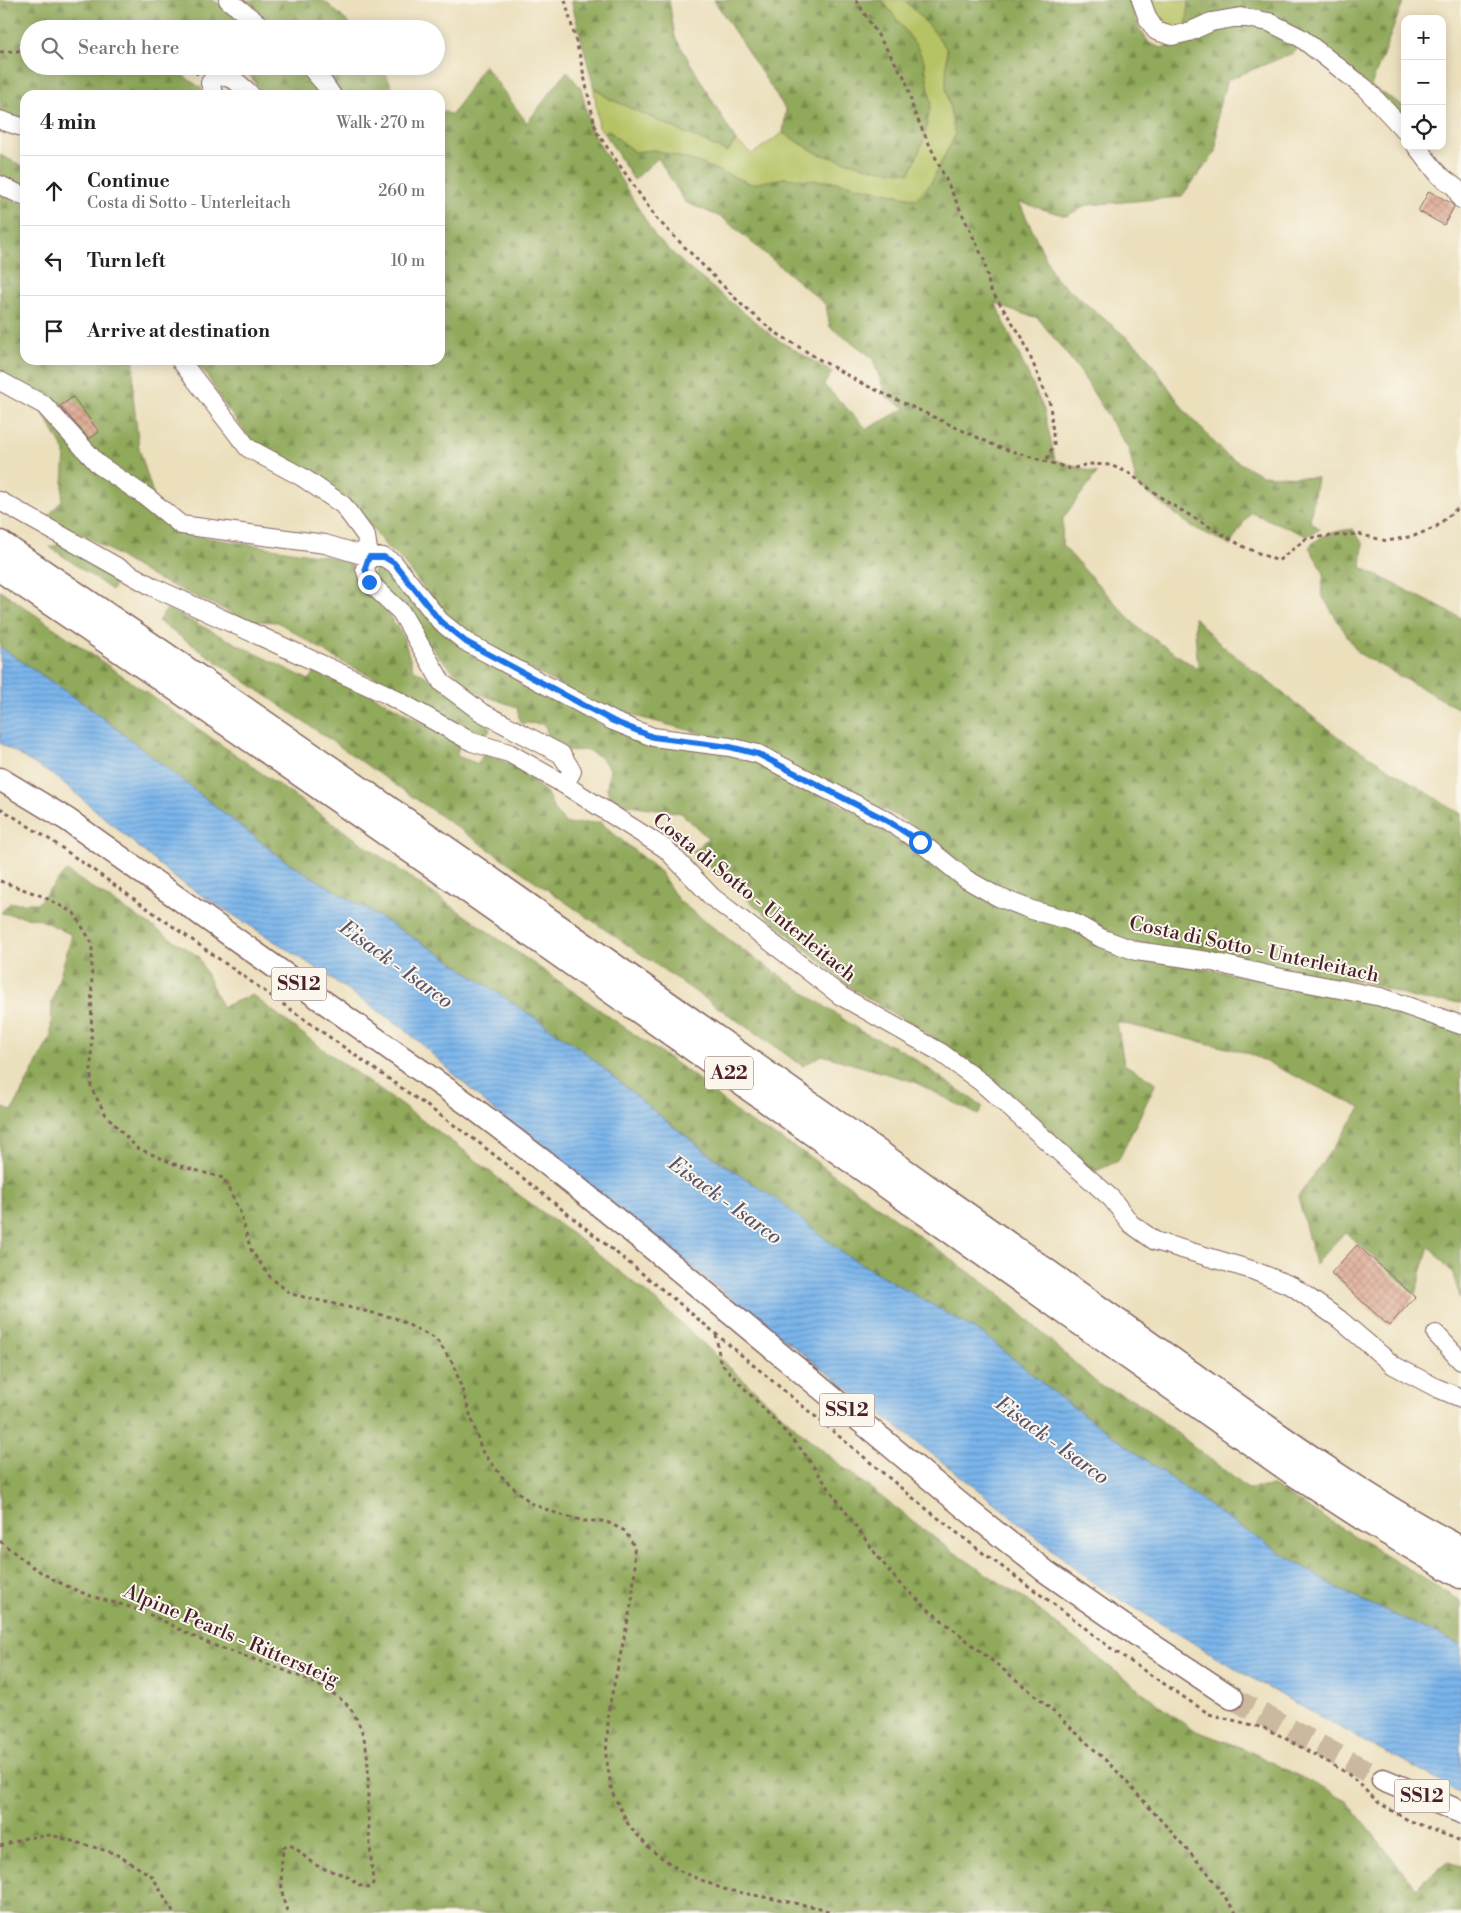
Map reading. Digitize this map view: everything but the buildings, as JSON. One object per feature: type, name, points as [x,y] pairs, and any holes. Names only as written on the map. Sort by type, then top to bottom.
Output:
[{"type":"highway","name":"A22","points":[[0,544],[103,613],[642,986],[1236,1407],[1375,1501],[1427,1533],[1461,1550]]},
{"type":"highway","name":"A22","points":[[0,568],[630,1004],[1292,1471],[1363,1517],[1461,1575]]},
{"type":"main road","name":"SS12","points":[[0,779],[68,820],[472,1107],[564,1177],[652,1248],[956,1501],[1045,1571],[1232,1698]]},
{"type":"main road","name":"SS12","points":[[1383,1780],[1461,1812]]},
{"type":"street","points":[[228,0],[254,20]]},
{"type":"street","points":[[1141,0],[1148,19],[1156,31],[1172,36],[1189,32],[1211,22],[1240,17],[1269,22],[1300,38],[1365,88],[1401,127]]},
{"type":"street","points":[[317,75],[329,90]]},
{"type":"street","points":[[212,90],[210,83],[215,76],[227,76],[246,90]]},
{"type":"street","points":[[0,120],[20,126]]},
{"type":"street","points":[[1419,150],[1438,175],[1456,188],[1461,199]]},
{"type":"street","points":[[0,185],[20,195]]},
{"type":"street","points":[[184,365],[248,448],[302,477],[343,505],[366,536],[369,557],[365,568],[369,582],[401,612],[442,683],[481,712],[561,754],[572,770],[565,785]]},
{"type":"street","name":"Costa di Sotto - Unterleitach","points":[[0,382],[44,406],[99,465],[148,498],[181,524],[325,544],[369,557],[384,557],[394,563],[440,621],[466,642],[613,721],[653,737],[730,747],[758,754],[888,821],[920,842],[966,879],[998,897],[1032,910],[1071,921],[1101,938],[1136,951],[1208,961],[1277,977],[1381,997],[1461,1025]]},
{"type":"street","name":"Costa di Sotto - Unterleitach","points":[[0,501],[153,587],[386,694],[472,742],[509,752],[565,785],[666,849],[712,897],[841,996],[940,1052],[981,1082],[1112,1199],[1131,1224],[1154,1241],[1252,1270],[1292,1286],[1339,1319],[1393,1365],[1461,1398]]},
{"type":"street","points":[[1436,1334],[1461,1361]]},
{"type":"path","points":[[565,0],[578,47],[596,131],[656,218],[744,306],[773,331],[817,358],[861,382],[998,447],[1071,468],[1088,464],[1110,465],[1130,473],[1167,502],[1244,547],[1278,561],[1307,538],[1358,534],[1387,541],[1414,536],[1436,527],[1461,505]]},
{"type":"path","points":[[856,0],[906,80],[914,112],[984,260],[990,289],[1022,337],[1050,404],[1054,444],[1046,461]]},
{"type":"path","points":[[0,52],[20,51]]},
{"type":"path","points":[[0,808],[52,841],[478,1142],[716,1334],[720,1362],[801,1449],[875,1553],[899,1582],[929,1610],[1040,1699],[1115,1769],[1208,1873],[1236,1913]]},
{"type":"path","points":[[0,881],[42,896],[74,912],[92,942],[91,1088],[106,1115],[131,1142],[137,1148],[177,1165],[223,1178],[240,1212],[251,1250],[270,1277],[290,1294],[395,1318],[436,1339],[454,1365],[482,1451],[504,1479],[532,1504],[560,1515],[584,1521],[605,1521],[625,1532],[634,1546],[635,1568],[632,1601],[609,1708],[606,1756],[612,1792],[629,1826],[651,1850],[682,1872],[722,1889],[820,1908],[833,1913]]},
{"type":"path","name":"Alpine Pearls - Rittersteig","points":[[0,1542],[50,1578],[90,1596],[136,1609],[202,1641],[276,1667],[325,1688],[340,1697],[354,1713],[368,1751],[370,1769],[368,1822],[374,1883],[371,1888],[362,1888],[345,1876],[311,1862],[297,1848],[289,1845],[283,1848],[280,1875],[285,1907],[288,1913]]},
{"type":"path","points":[[1209,1714],[1264,1728],[1282,1736],[1348,1773],[1379,1803],[1408,1820],[1461,1840]]},
{"type":"path","points":[[0,1846],[26,1838],[51,1835],[114,1853],[152,1876],[174,1913]]},
{"type":"green space","points":[[0,0],[213,0],[243,20],[20,20],[20,75],[182,75],[202,90],[20,90],[20,121],[0,114]]},
{"type":"green space","points":[[240,0],[321,0],[345,20],[270,20]]},
{"type":"green space","points":[[571,0],[669,0],[675,37],[736,141],[727,152],[608,98],[594,88]]},
{"type":"green space","points":[[714,0],[882,0],[916,45],[924,61],[931,102],[924,140],[910,173],[874,169],[819,154],[783,133],[786,110]]},
{"type":"green space","points":[[882,0],[905,0],[932,29],[947,49],[946,87],[955,135],[931,183],[916,199],[837,182],[784,178],[752,184],[694,161],[654,150],[634,152],[608,130],[605,134],[599,127],[594,88],[608,98],[727,152],[736,141],[752,154],[783,133],[819,154],[874,169],[924,140],[931,102],[924,61],[916,45]]},
{"type":"green space","points":[[905,0],[1131,0],[1139,28],[1149,43],[1161,48],[1187,40],[1227,20],[1267,26],[1300,46],[1293,53],[1227,80],[1218,110],[1216,152],[1181,197],[1088,205],[1066,216],[1019,202],[1055,278],[1143,351],[1184,410],[1227,456],[1262,475],[1317,478],[1310,521],[1320,529],[1307,536],[1250,512],[1230,545],[1191,526],[1137,485],[1129,450],[1080,371],[1038,318],[1010,310],[995,302],[1044,410],[1055,460],[1097,473],[1063,518],[1062,545],[1139,629],[1198,669],[1194,617],[1218,642],[1337,736],[1461,814],[1461,1003],[1416,999],[1352,979],[1334,981],[1139,946],[1030,904],[974,876],[922,831],[895,815],[727,740],[603,708],[474,639],[446,616],[398,556],[388,549],[367,521],[346,498],[251,440],[223,403],[205,372],[197,365],[445,365],[445,112],[452,115],[484,65],[527,123],[567,71],[581,89],[592,132],[655,236],[687,267],[775,338],[832,372],[824,385],[867,429],[906,408],[887,398],[872,357],[830,327],[826,305],[723,218],[685,202],[658,158],[634,180],[605,134],[608,130],[634,152],[654,150],[694,161],[752,184],[784,178],[837,182],[916,199],[931,183],[955,135],[946,87],[947,49],[932,29]]},
{"type":"green space","points":[[1148,0],[1188,2],[1187,25],[1171,28],[1161,24],[1157,20]]},
{"type":"green space","points":[[1191,0],[1404,0],[1371,86],[1401,105],[1401,124],[1270,19],[1187,25],[1188,2]]},
{"type":"green space","points":[[249,75],[308,75],[318,90],[260,90]]},
{"type":"green space","points":[[323,75],[387,75],[393,90],[334,90]]},
{"type":"green space","points":[[0,155],[20,165],[20,188],[0,179]]},
{"type":"green space","points":[[0,194],[20,203],[20,365],[134,365],[133,395],[139,448],[160,516],[170,529],[189,535],[330,557],[352,565],[359,579],[378,599],[403,636],[413,669],[435,682],[486,720],[490,730],[486,734],[470,730],[401,690],[340,661],[278,622],[249,621],[153,577],[93,540],[47,518],[62,500],[65,452],[43,413],[0,389]]},
{"type":"green space","points":[[1353,529],[1363,544],[1361,567],[1461,618],[1461,710],[1358,653],[1321,594],[1324,573],[1309,547],[1329,534]]},
{"type":"green space","points":[[61,544],[95,564],[116,583],[112,590],[50,547]]},
{"type":"green space","points":[[375,564],[385,564],[435,624],[601,724],[739,757],[769,767],[1115,953],[1228,973],[1353,999],[1386,1007],[1461,1033],[1461,1300],[1452,1272],[1429,1246],[1415,1294],[1345,1232],[1315,1264],[1298,1197],[1361,1108],[1248,1053],[1117,1022],[1124,1064],[1156,1083],[1118,1161],[1094,1172],[992,1079],[949,1048],[850,987],[692,852],[708,838],[681,813],[611,802],[607,788],[610,769],[600,757],[587,750],[569,751],[551,742],[544,724],[520,723],[517,707],[474,692],[428,645],[373,576]]},
{"type":"green space","points":[[0,590],[694,1076],[742,1117],[804,1153],[998,1293],[1099,1385],[1135,1400],[1248,1489],[1273,1486],[1461,1601],[1461,1645],[1339,1590],[1219,1513],[1058,1396],[986,1336],[844,1254],[660,1116],[582,1050],[442,955],[284,860],[86,705],[0,647]]},
{"type":"green space","points":[[167,609],[309,680],[316,670],[360,688],[459,743],[457,756],[478,764],[484,753],[515,766],[547,793],[555,812],[567,824],[600,822],[660,872],[679,901],[744,951],[862,1032],[903,1051],[983,1107],[978,1115],[915,1082],[822,1055],[803,1066],[158,621]]},
{"type":"green space","points":[[66,871],[198,956],[222,1007],[252,995],[316,1044],[462,1149],[654,1299],[840,1465],[949,1549],[1026,1600],[1191,1729],[1245,1749],[1345,1799],[1415,1887],[1448,1862],[1461,1866],[1461,1913],[0,1913],[0,1107],[12,1111],[51,1036],[52,1002],[72,935],[39,919],[1,913],[10,903],[38,903]]},
{"type":"water","name":"Eisack - Isarco","points":[[0,647],[86,705],[284,860],[442,955],[582,1050],[660,1116],[714,1158],[779,1201],[844,1254],[986,1336],[1058,1396],[1219,1513],[1339,1590],[1461,1645],[1461,1793],[1282,1696],[1095,1584],[981,1492],[668,1249],[493,1110],[405,1029],[307,962],[175,878],[59,779],[0,743]]},
{"type":"tunnel","points":[[1232,1698],[1383,1780]]},
{"type":"route","points":[[369,582],[365,568],[369,557],[384,557],[394,563],[440,621],[466,642],[613,721],[653,737],[730,747],[758,754],[888,821],[920,842]]}]
